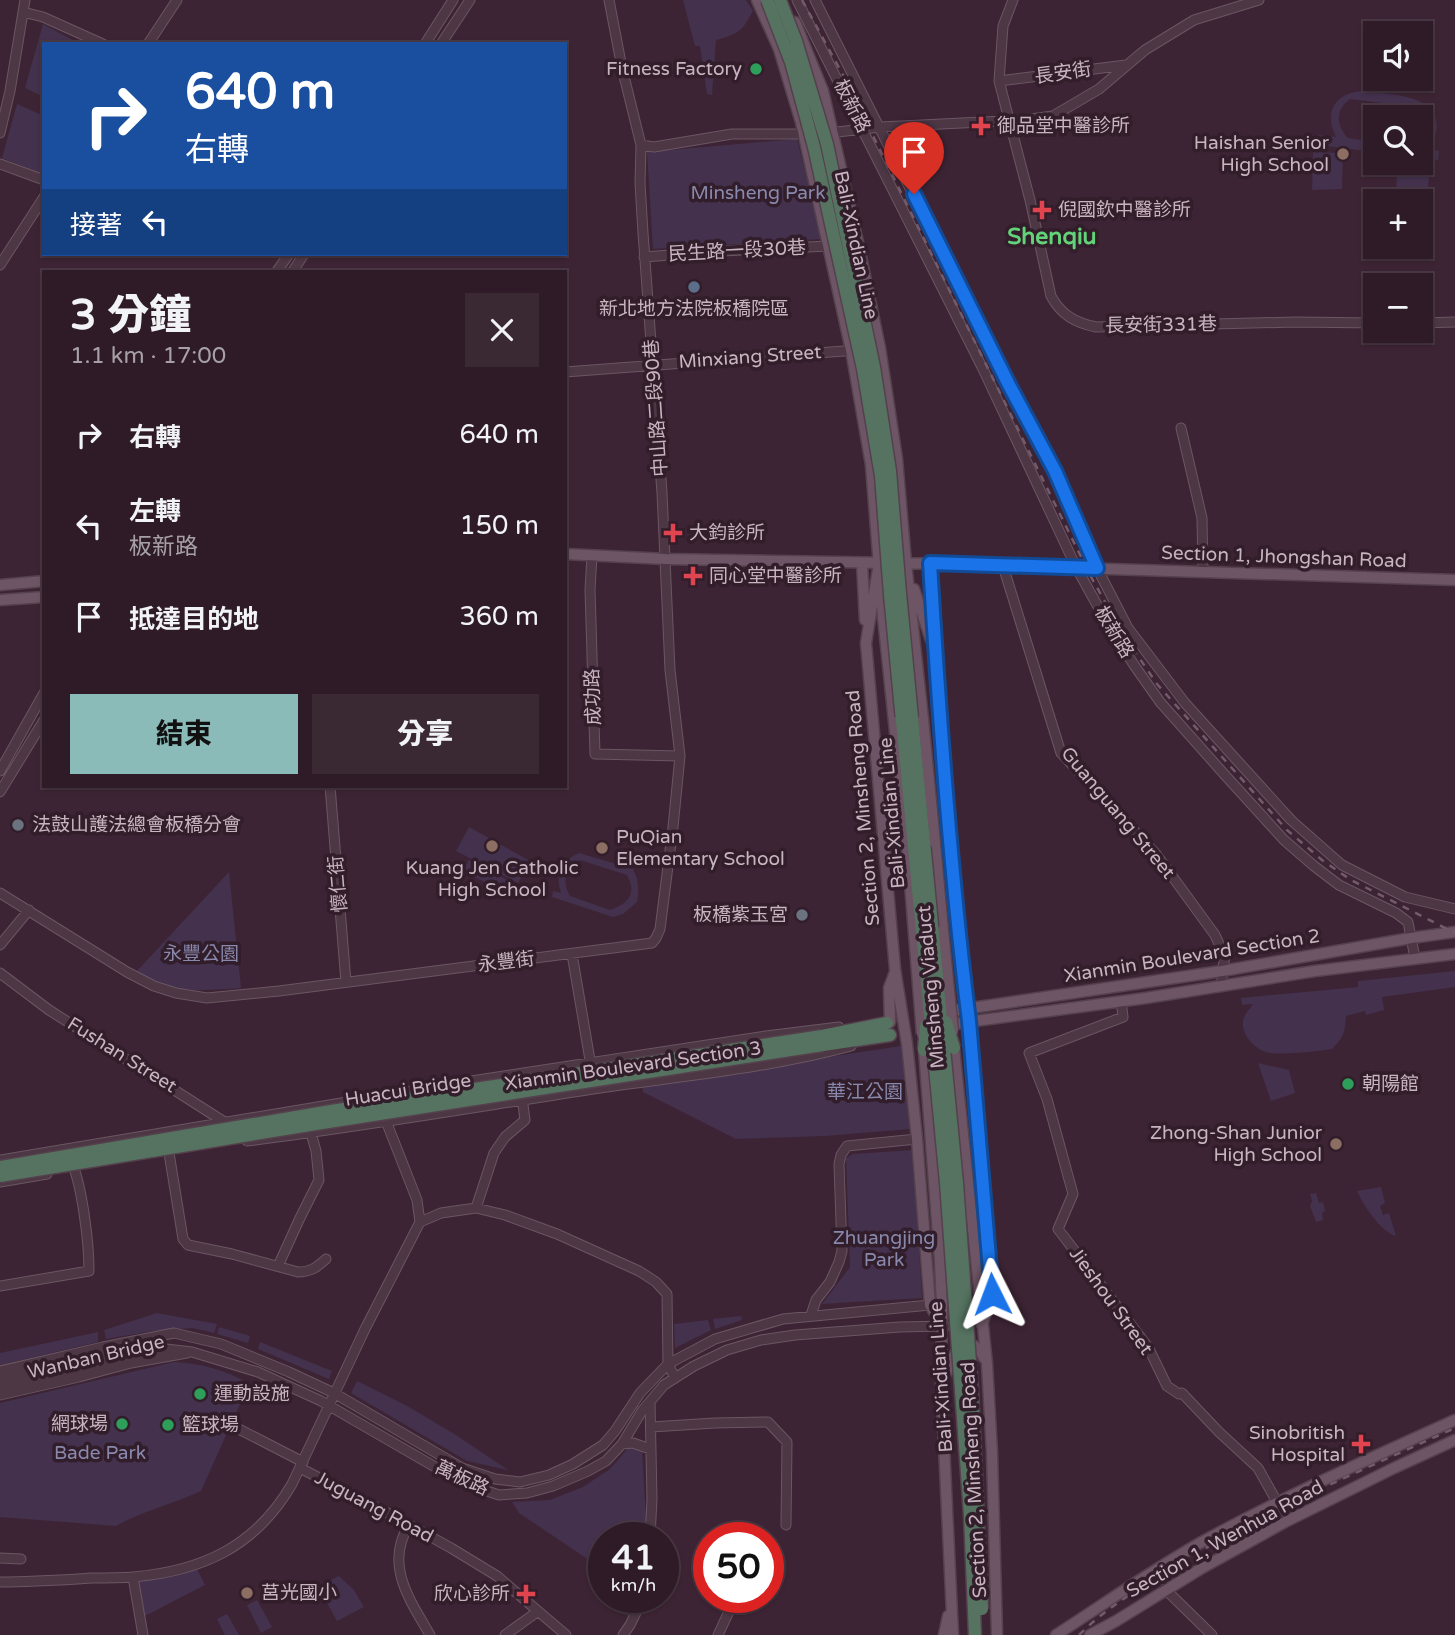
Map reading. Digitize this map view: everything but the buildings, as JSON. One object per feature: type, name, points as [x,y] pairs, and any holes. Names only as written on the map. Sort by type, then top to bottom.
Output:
[{"type":"highway","name":"Bali-Xindian Line","points":[[767,0],[791,62],[814,147],[863,369],[881,475],[890,594],[933,993],[957,1183],[972,1390],[983,1635]]},
{"type":"highway","name":"Bali-Xindian Line","points":[[780,0],[796,41],[827,144],[874,367],[890,471],[961,1374],[975,1635]]},
{"type":"highway","points":[[933,993],[954,1048]]},
{"type":"highway","points":[[923,1050],[933,993]]},
{"type":"highway","points":[[822,1040],[889,1026]]},
{"type":"highway","name":"Huacui Bridge","points":[[0,1167],[317,1113],[822,1040]]},
{"type":"highway","name":"Huacui Bridge","points":[[0,1177],[822,1040]]},
{"type":"main road","points":[[757,0],[779,49],[804,134],[829,246],[871,465],[879,563]]},
{"type":"main road","points":[[786,0],[823,91],[880,348],[897,459],[906,563]]},
{"type":"main road","name":"Section 1, Jhongshan Road","points":[[567,554],[1455,580]]},
{"type":"main road","name":"Section 2, Minsheng Road","points":[[862,563],[866,643],[895,969],[904,1017],[936,1305],[942,1326],[941,1383],[953,1635]]},
{"type":"main road","name":"Section 2, Minsheng Road","points":[[866,643],[879,563]]},
{"type":"main road","name":"Minsheng Viaduct","points":[[879,563],[907,846],[934,1172],[936,1305]]},
{"type":"main road","name":"Section 2, Minsheng Road","points":[[906,563],[936,656]]},
{"type":"main road","name":"Minsheng Viaduct","points":[[906,563],[982,1325]]},
{"type":"main road","name":"Section 2, Minsheng Road","points":[[930,563],[956,911],[969,1021],[992,1294],[982,1325],[992,1452],[997,1635]]},
{"type":"main road","points":[[0,585],[42,581]]},
{"type":"main road","points":[[0,600],[42,597]]},
{"type":"main road","name":"Xianmin Boulevard Section 2","points":[[935,1014],[1222,971],[1455,932]]},
{"type":"main road","name":"Xianmin Boulevard Section 2","points":[[937,1026],[1455,954]]},
{"type":"main road","name":"Section 2, Minsheng Road","points":[[889,1026],[889,988],[895,969]]},
{"type":"main road","name":"Xianmin Boulevard Section 3","points":[[889,1026],[904,1017],[935,1014]]},
{"type":"main road","name":"Xianmin Boulevard Section 3","points":[[889,1026],[905,1032],[937,1026]]},
{"type":"main road","points":[[941,1383],[955,1354],[965,1343],[973,1344],[987,1364]]},
{"type":"main road","name":"Section 1, Wenhua Road","points":[[1056,1635],[1153,1571],[1277,1502],[1455,1420]]},
{"type":"main road","name":"Section 1, Wenhua Road","points":[[1090,1635],[1285,1522],[1455,1440]]},
{"type":"main road","points":[[944,1635],[951,1603]]},
{"type":"main road","points":[[998,1622],[1005,1635]]},
{"type":"street","points":[[0,133],[25,0]]},
{"type":"street","points":[[149,42],[177,0]]},
{"type":"street","points":[[426,42],[453,0]]},
{"type":"street","points":[[442,42],[470,0]]},
{"type":"street","name":"中山路二段90巷","points":[[609,0],[641,145],[640,183],[666,559]]},
{"type":"street","name":"板新路","points":[[797,0],[983,369],[1076,567],[1106,621],[1156,696],[1284,839],[1339,885],[1396,913],[1408,922],[1415,958]]},
{"type":"street","name":"板新路","points":[[815,0],[1055,471],[1097,568],[1128,628],[1185,703],[1291,820],[1342,865],[1405,897],[1455,909]]},
{"type":"street","name":"長安街331巷","points":[[1013,0],[1003,26],[999,81],[1051,296],[1057,306],[1079,322],[1097,327],[1363,323]]},
{"type":"street","points":[[641,145],[654,148],[732,134],[833,133],[880,127],[1010,121],[1053,116],[1098,89],[1144,50],[1194,20],[1259,0]]},
{"type":"street","points":[[23,12],[43,17],[99,42]]},
{"type":"street","name":"長安街","points":[[999,81],[1127,65]]},
{"type":"street","points":[[0,164],[42,179]]},
{"type":"street","points":[[0,265],[42,200]]},
{"type":"street","name":"民生路一段30巷","points":[[645,257],[829,246]]},
{"type":"street","points":[[1433,323],[1455,323]]},
{"type":"street","name":"Minxiang Street","points":[[567,372],[880,348]]},
{"type":"street","points":[[1181,428],[1202,518],[1203,572]]},
{"type":"street","name":"成功路","points":[[592,555],[590,590],[595,754],[680,756]]},
{"type":"street","name":"永豐街","points":[[0,892],[127,972],[176,993],[207,998],[652,943],[660,929],[680,756],[670,670],[666,559]]},
{"type":"street","name":"Guanguang Street","points":[[1003,566],[1061,753],[1156,854],[1215,935],[1225,957],[1222,986]]},
{"type":"street","points":[[0,771],[42,697]]},
{"type":"street","points":[[0,792],[42,723]]},
{"type":"street","name":"懷仁街","points":[[330,788],[346,982]]},
{"type":"street","points":[[880,794],[946,788]]},
{"type":"street","points":[[0,945],[29,910]]},
{"type":"street","points":[[572,954],[595,1089]]},
{"type":"street","name":"Fushan Street","points":[[0,974],[49,1010],[226,1122]]},
{"type":"street","name":"Jieshou Street","points":[[1121,1001],[1123,1017],[1029,1053],[1047,1100],[1073,1194],[1058,1229],[1147,1346],[1167,1386],[1179,1394],[1182,1393],[1219,1433],[1258,1468],[1277,1502]]},
{"type":"street","name":"Xianmin Boulevard Section 3","points":[[0,1160],[518,1074],[766,1036],[889,1026]]},
{"type":"street","name":"Xianmin Boulevard Section 3","points":[[0,1182],[169,1153],[779,1063],[824,1053],[889,1026]]},
{"type":"street","points":[[476,1208],[494,1153],[505,1137],[525,1120],[518,1074]]},
{"type":"street","points":[[386,1121],[417,1200],[420,1223],[442,1213],[476,1208],[505,1214],[557,1234],[639,1271],[656,1282],[667,1294],[668,1364],[675,1378]]},
{"type":"street","points":[[226,1122],[236,1143]]},
{"type":"street","points":[[278,1266],[319,1181],[311,1133]]},
{"type":"street","points":[[811,1315],[816,1300],[830,1282],[842,1251],[839,1187],[841,1155],[847,1146],[917,1139]]},
{"type":"street","points":[[0,1286],[89,1271],[84,1213],[75,1168],[65,1150]]},
{"type":"street","points":[[169,1153],[183,1239],[188,1245],[232,1254],[289,1271],[306,1272],[326,1259]]},
{"type":"street","name":"Juguang Road","points":[[420,1223],[389,1280],[301,1465],[451,1548],[497,1577],[566,1635]]},
{"type":"street","name":"萬板路","points":[[0,1371],[174,1333],[251,1355],[334,1393],[462,1468],[495,1479],[520,1482],[550,1475],[603,1445],[640,1393],[668,1364],[715,1339],[783,1319],[936,1305]]},
{"type":"street","name":"萬板路","points":[[0,1395],[131,1363],[192,1352],[258,1372],[329,1405],[449,1475],[474,1488],[499,1495],[527,1493],[553,1486],[606,1461],[622,1444],[664,1385],[727,1350],[761,1340],[796,1335],[900,1327],[982,1325]]},
{"type":"street","name":"Wanban Bridge","points":[[0,1380],[129,1347],[192,1338]]},
{"type":"street","name":"Wanban Bridge","points":[[0,1387],[141,1353],[166,1349],[192,1352]]},
{"type":"street","points":[[650,1402],[651,1522]]},
{"type":"street","points":[[651,1427],[768,1422],[787,1442],[786,1525]]},
{"type":"street","points":[[0,1582],[133,1577],[184,1569],[236,1546],[262,1525],[282,1501],[301,1465],[233,1426]]},
{"type":"street","points":[[622,1444],[633,1443],[650,1449]]},
{"type":"street","points":[[1394,1447],[1401,1465]]},
{"type":"street","points":[[1277,1502],[1285,1522]]},
{"type":"street","points":[[409,1525],[398,1555],[399,1567],[404,1586],[430,1635]]},
{"type":"street","points":[[0,1558],[22,1559]]},
{"type":"street","points":[[1153,1571],[1166,1590],[1212,1635]]},
{"type":"street","points":[[133,1577],[143,1635]]},
{"type":"street","points":[[505,1635],[537,1612]]},
{"type":"street","points":[[623,1635],[636,1613]]},
{"type":"street","points":[[718,1635],[728,1613]]},
{"type":"green space","points":[[683,0],[746,0],[753,11],[739,31],[716,40],[712,95],[707,94],[700,46],[695,46]]},
{"type":"green space","points":[[43,24],[76,42],[42,42],[42,96],[25,88]]},
{"type":"green space","points":[[1354,92],[1406,97],[1426,105],[1399,105],[1350,99],[1342,108],[1339,123],[1348,138],[1363,140],[1363,151],[1318,145],[1319,135],[1336,137],[1332,128],[1332,112],[1339,99]]},
{"type":"green space","points":[[17,104],[42,115],[42,174],[2,158]]},
{"type":"green space","points":[[1433,113],[1437,124],[1433,140]]},
{"type":"green space","name":"Minsheng Park","points":[[797,139],[822,239],[653,249],[647,152]]},
{"type":"green space","points":[[1433,150],[1439,151],[1438,160],[1433,159]]},
{"type":"green space","points":[[1313,152],[1343,153],[1342,189],[1312,190]]},
{"type":"green space","points":[[1397,175],[1429,176],[1428,189],[1396,189]]},
{"type":"green space","points":[[469,827],[530,861],[518,883],[456,851]]},
{"type":"green space","points":[[579,853],[633,869],[638,885],[637,902],[623,914],[613,917],[552,897],[553,891],[561,893],[559,874],[563,864]],"holes":[[[580,860],[627,875],[631,893],[626,901],[610,910],[570,896],[567,890],[566,875]]]},
{"type":"green space","points":[[469,860],[517,885],[511,896],[463,871]]},
{"type":"green space","name":"永豐公園","points":[[229,872],[241,988],[177,988],[156,983],[136,972]]},
{"type":"green space","points":[[1455,971],[1455,987],[1382,997],[1384,1010],[1366,1015],[1365,1011],[1346,1016],[1343,1034],[1332,1049],[1293,1053],[1266,1052],[1252,1043],[1243,1028],[1246,1013],[1253,1004],[1242,1005],[1241,998],[1358,987],[1358,981]]},
{"type":"green space","name":"華江公園","points":[[901,1046],[910,1129],[825,1136],[736,1139],[643,1092],[642,1085]]},
{"type":"green space","points":[[1258,1063],[1289,1070],[1295,1093],[1271,1101]]},
{"type":"green space","name":"Zhuangjing Park","points":[[913,1150],[922,1298],[822,1304],[850,1267],[846,1158],[853,1154]]},
{"type":"green space","points":[[1381,1187],[1385,1203],[1380,1206],[1383,1215],[1389,1213],[1396,1236],[1379,1224],[1357,1191]]},
{"type":"green space","points":[[1316,1193],[1319,1203],[1323,1202],[1325,1211],[1322,1213],[1323,1220],[1316,1222],[1310,1206],[1310,1194]]},
{"type":"green space","points":[[157,1313],[217,1324],[214,1333],[192,1328],[106,1339],[104,1330]]},
{"type":"green space","points":[[741,1316],[742,1320],[715,1329],[713,1319]]},
{"type":"green space","points":[[708,1320],[711,1330],[675,1348],[674,1324]]},
{"type":"green space","points":[[219,1327],[250,1336],[248,1343],[217,1334]]},
{"type":"green space","points":[[98,1332],[98,1342],[0,1365],[0,1353]]},
{"type":"green space","points":[[260,1342],[332,1371],[329,1379],[258,1349]]},
{"type":"green space","name":"Bade Park","points":[[174,1362],[213,1368],[249,1384],[201,1491],[116,1526],[0,1517],[0,1403]]},
{"type":"green space","points":[[357,1381],[409,1407],[508,1470],[467,1461],[351,1393]]},
{"type":"green space","points":[[630,1446],[642,1449],[646,1522],[588,1522],[588,1559],[519,1513],[512,1502],[550,1500],[583,1487],[610,1469]]},
{"type":"green space","points":[[197,1569],[205,1585],[143,1617],[136,1579]]},
{"type":"green space","points":[[339,1576],[354,1590],[364,1607],[337,1621],[318,1586]]},
{"type":"green space","points":[[257,1600],[272,1627],[261,1633],[247,1605]]},
{"type":"green space","points":[[227,1614],[239,1635],[225,1635],[217,1619]]},
{"type":"railway","points":[[802,0],[843,75],[1090,575],[1123,634],[1157,684],[1287,830],[1322,860],[1351,880],[1455,933]]},
{"type":"railway","points":[[1079,1635],[1124,1598],[1242,1528],[1455,1428]]},
{"type":"place","name":"Fitness Factory","points":[[756,69]]},
{"type":"place","name":"御品堂中醫診所","points":[[981,126]]},
{"type":"place","name":"Haishan Senior High School","points":[[1343,154]]},
{"type":"place","name":"倪國欽中醫診所","points":[[1042,210]]},
{"type":"place","name":"新北地方法院板橋院區","points":[[694,287]]},
{"type":"place","name":"大鈞診所","points":[[673,533]]},
{"type":"place","name":"同心堂中醫診所","points":[[693,576]]},
{"type":"place","name":"法鼓山護法總會板橋分會","points":[[18,825]]},
{"type":"place","name":"Kuang Jen Catholic High School","points":[[492,846]]},
{"type":"place","name":"PuQian Elementary School","points":[[602,848]]},
{"type":"place","name":"板橋紫玉宮","points":[[802,915]]},
{"type":"place","name":"朝陽館","points":[[1348,1084]]},
{"type":"place","name":"Zhong-Shan Junior High School","points":[[1336,1144]]},
{"type":"place","name":"運動設施","points":[[200,1394]]},
{"type":"place","name":"網球場","points":[[122,1424]]},
{"type":"place","name":"籃球場","points":[[168,1425]]},
{"type":"place","name":"Sinobritish Hospital","points":[[1361,1444]]},
{"type":"place","name":"莒光國小","points":[[247,1593]]},
{"type":"place","name":"欣心診所","points":[[526,1594]]},
{"type":"district","name":"Shenqiu","points":[[1052,237]]},
{"type":"route","points":[[914,194],[1055,471],[1097,568],[930,563],[956,911],[969,1021],[992,1294]]}]
